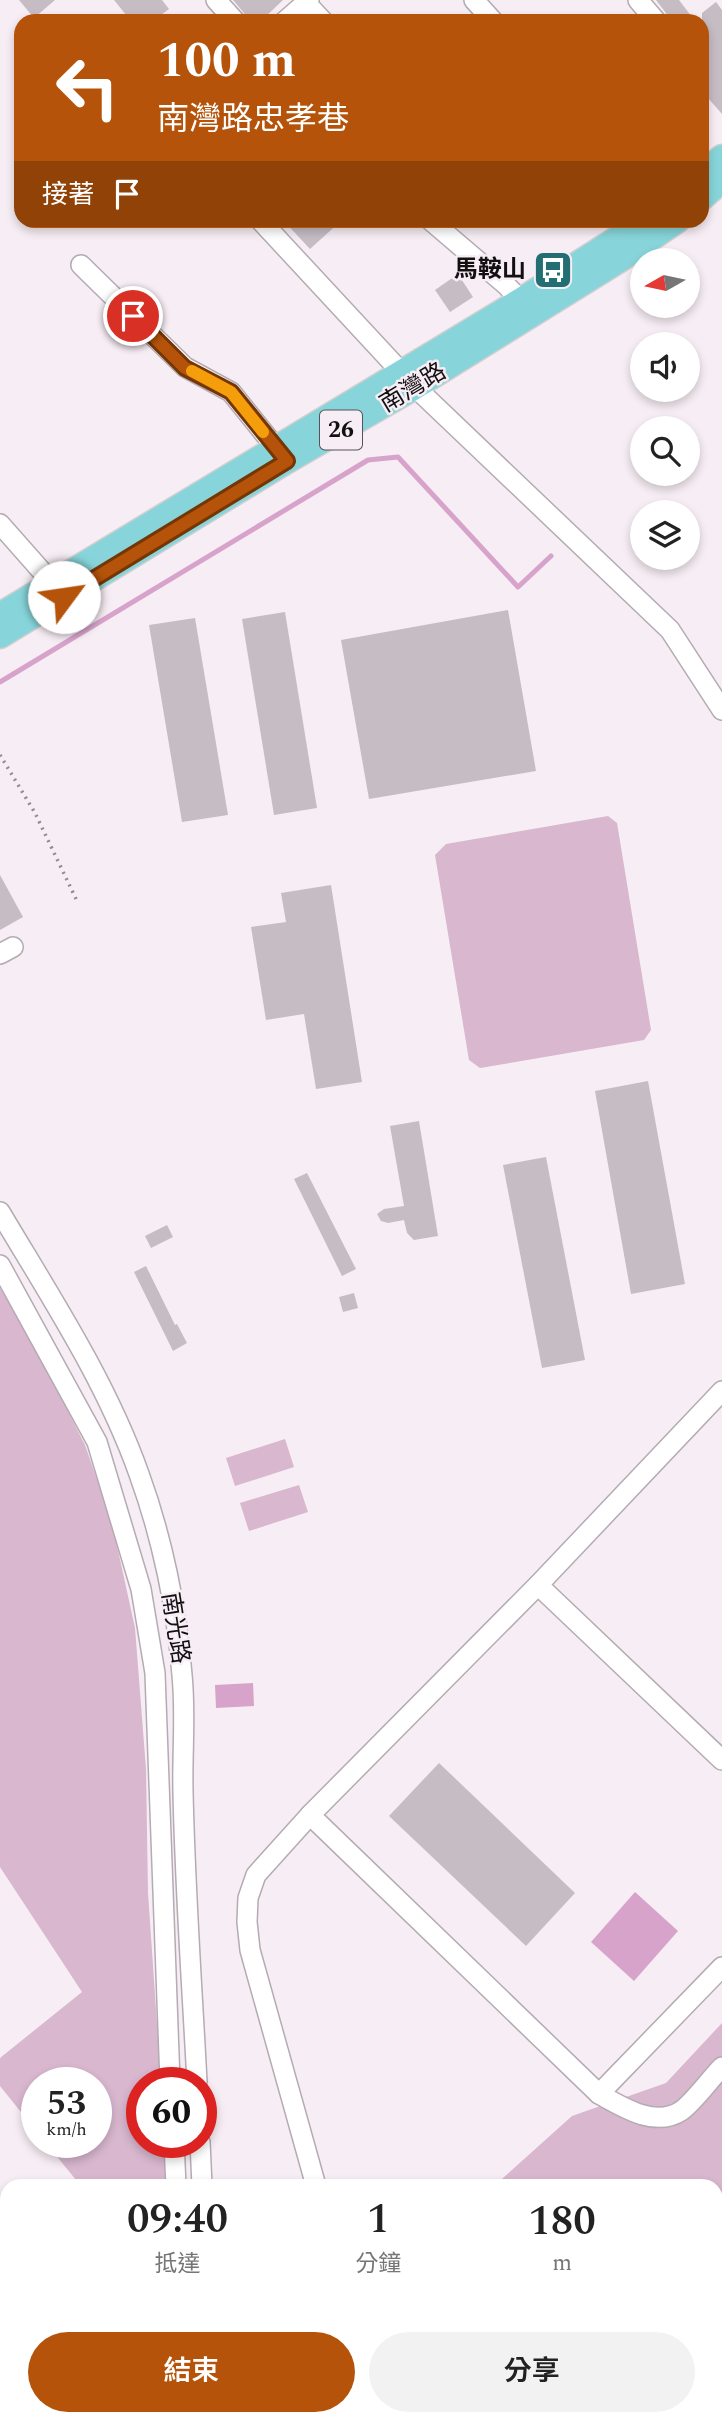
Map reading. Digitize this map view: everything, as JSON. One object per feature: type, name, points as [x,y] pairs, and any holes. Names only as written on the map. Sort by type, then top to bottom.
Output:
[{"type":"main road","name":"南灣路","points":[[528,307],[635,228]]},
{"type":"main road","name":"南灣路","points":[[0,636],[58,590],[664,228]]},
{"type":"main road","name":"南灣路","points":[[0,615],[58,590]]},
{"type":"street","points":[[216,0],[229,14]]},
{"type":"street","points":[[474,0],[487,14]]},
{"type":"street","points":[[638,0],[650,14]]},
{"type":"street","points":[[293,14],[307,1]]},
{"type":"street","points":[[267,228],[408,380],[670,630],[722,710]]},
{"type":"street","points":[[439,228],[528,307]]},
{"type":"street","points":[[81,265],[185,368],[231,392],[282,454]]},
{"type":"street","points":[[0,524],[58,590]]},
{"type":"street","name":"南光路","points":[[0,1212],[84,1356],[125,1436],[140,1477],[176,1615],[183,1678],[183,1792],[196,2067]]},
{"type":"street","name":"南光路","points":[[0,1265],[97,1442],[141,1589],[155,1672],[169,2067]]},
{"type":"street","points":[[314,2179],[250,1950],[248,1898],[256,1875],[310,1815],[538,1585],[722,1391]]},
{"type":"street","points":[[538,1585],[722,1760]]},
{"type":"street","points":[[310,1815],[599,2094],[632,2113],[659,2117],[680,2112],[722,2067]]},
{"type":"street","points":[[599,2094],[722,1967]]},
{"type":"street","points":[[175,2158],[176,2179]]},
{"type":"street","points":[[201,2158],[202,2179]]},
{"type":"path","points":[[0,755],[35,813],[78,903]]},
{"type":"shaded area","points":[[608,816],[617,823],[651,1030],[644,1040],[480,1068],[469,1060],[435,855],[446,844]]},
{"type":"shaded area","points":[[0,1288],[41,1358],[85,1445],[112,1523],[135,1628],[146,1769],[148,1893],[160,2067],[126,2067],[126,2158],[166,2158],[168,2179],[75,2179],[58,2158],[112,2158],[112,2067],[21,2067],[21,2112],[0,2086],[0,2058],[82,1992],[0,1867]]},
{"type":"shaded area","points":[[285,1439],[294,1467],[235,1486],[226,1458]]},
{"type":"shaded area","points":[[299,1485],[308,1512],[249,1531],[240,1503]]},
{"type":"shaded area","points":[[253,1683],[254,1706],[216,1708],[215,1685]]},
{"type":"shaded area","points":[[635,1892],[678,1931],[634,1981],[591,1942]]},
{"type":"shaded area","points":[[722,2023],[722,2179],[502,2179],[572,2116],[666,2083]]},
{"type":"building","points":[[19,0],[55,0],[39,14],[31,14]]},
{"type":"building","points":[[114,0],[162,0],[169,9],[162,14],[125,14]]},
{"type":"building","points":[[233,0],[283,0],[268,14],[244,13]]},
{"type":"building","points":[[656,0],[679,0],[690,14],[667,14]]},
{"type":"building","points":[[716,2],[722,10],[722,114],[709,99],[709,14],[702,13]]},
{"type":"building","points":[[290,228],[333,228],[310,249]]},
{"type":"building","points":[[458,274],[473,297],[450,312],[435,290]]},
{"type":"building","points":[[508,610],[536,771],[369,799],[341,640]]},
{"type":"building","points":[[285,612],[317,808],[274,815],[242,619]]},
{"type":"building","points":[[195,618],[228,815],[182,822],[149,625]]},
{"type":"building","points":[[0,875],[23,917],[0,930]]},
{"type":"building","points":[[331,885],[362,1082],[316,1089],[304,1014],[266,1020],[251,927],[286,922],[281,893]]},
{"type":"building","points":[[648,1081],[685,1284],[631,1294],[595,1091]]},
{"type":"building","points":[[419,1121],[438,1236],[414,1240],[407,1233],[404,1220],[388,1223],[381,1221],[377,1214],[384,1209],[404,1206],[390,1126]]},
{"type":"building","points":[[546,1157],[585,1360],[542,1368],[503,1165]]},
{"type":"building","points":[[307,1173],[356,1269],[342,1276],[294,1179]]},
{"type":"building","points":[[167,1225],[173,1237],[151,1248],[145,1236]]},
{"type":"building","points":[[146,1266],[175,1325],[177,1324],[187,1343],[173,1351],[134,1272]]},
{"type":"building","points":[[354,1293],[358,1308],[343,1312],[339,1297]]},
{"type":"building","points":[[439,1763],[575,1893],[526,1946],[389,1816]]},
{"type":"waterway","points":[[0,682],[368,460],[398,457],[518,587],[551,556]]},
{"type":"slow traffic","points":[[192,371],[231,392],[263,432]]},
{"type":"place","name":"馬鞍山","points":[[553,270]]},
{"type":"route","points":[[64,597],[287,461],[231,392],[185,368],[133,316]]}]
